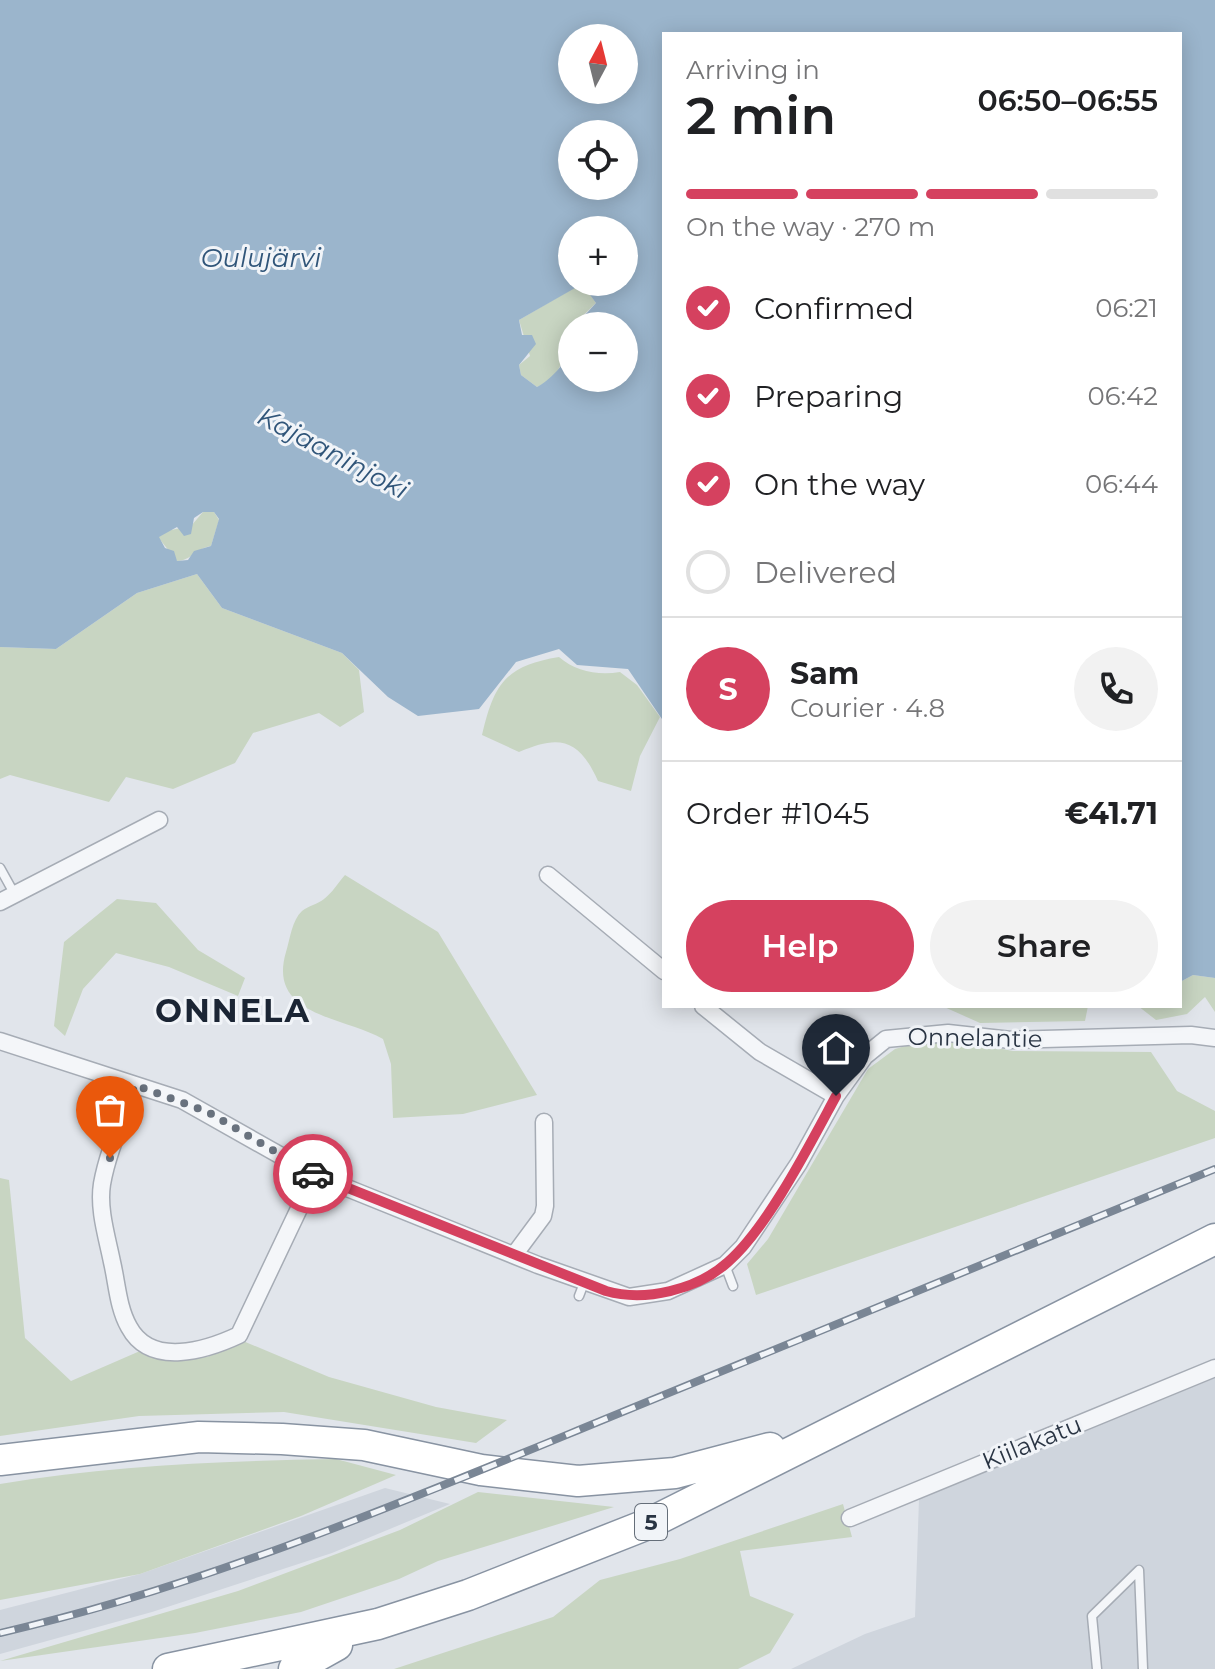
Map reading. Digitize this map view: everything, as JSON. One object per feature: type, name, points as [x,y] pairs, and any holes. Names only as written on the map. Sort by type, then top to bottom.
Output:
[{"type":"highway","name":"5","points":[[184,1668],[246,1662],[378,1624],[468,1595],[648,1524],[1215,1239]]},
{"type":"highway","points":[[0,1460],[199,1437],[282,1439],[364,1445],[481,1470],[578,1481],[675,1473],[826,1433]]},
{"type":"highway","points":[[294,1669],[378,1624]]},
{"type":"street","points":[[8,899],[159,820]]},
{"type":"street","points":[[548,875],[662,969]]},
{"type":"street","points":[[705,1008],[760,1052],[836,1096]]},
{"type":"street","name":"Onnelantie","points":[[0,1041],[208,1112],[315,1175],[514,1255],[581,1290],[629,1297],[650,1296],[694,1281],[725,1265],[743,1247],[799,1163],[836,1096],[865,1056],[886,1039],[948,1033],[1011,1040],[1191,1035],[1215,1038]]},
{"type":"street","points":[[135,1085],[102,1184],[101,1210],[123,1311],[129,1328],[141,1342],[184,1353],[203,1350],[239,1335],[315,1175]]},
{"type":"street","points":[[514,1255],[543,1216],[544,1122]]},
{"type":"street","name":"Kiilakatu","points":[[850,1518],[1215,1368]]},
{"type":"lane","points":[[0,868],[8,899]]},
{"type":"lane","points":[[725,1265],[733,1286]]},
{"type":"lane","points":[[1097,1669],[1092,1616],[1139,1570],[1143,1669]]},
{"type":"shaded area","points":[[1215,1378],[1215,1669],[791,1669],[865,1634],[915,1617],[919,1499]]},
{"type":"shaded area","points":[[385,1488],[450,1504],[332,1553],[152,1612],[0,1654],[0,1610],[140,1574]]},
{"type":"green space","points":[[560,296],[591,296],[596,303],[587,312],[558,312],[558,370],[552,380],[537,387],[521,375],[519,365],[530,356],[519,320]]},
{"type":"green space","points":[[203,512],[214,512],[219,520],[211,546],[177,561],[158,537],[166,531],[191,526]]},
{"type":"green space","points":[[197,574],[222,608],[342,653],[359,670],[364,712],[340,727],[319,713],[253,733],[235,763],[173,789],[126,777],[109,802],[10,775],[0,779],[0,647],[56,649],[137,593]]},
{"type":"green space","points":[[559,657],[587,671],[620,672],[637,685],[660,717],[640,756],[631,791],[598,781],[583,756],[567,744],[546,743],[519,752],[482,735],[497,690],[505,680],[526,666]]},
{"type":"green space","points":[[345,875],[438,932],[537,1095],[463,1114],[393,1118],[391,1064],[383,1039],[312,1011],[298,1002],[287,989],[283,973],[290,936],[299,915],[327,897]]},
{"type":"green space","points":[[117,899],[156,903],[198,950],[245,978],[238,996],[169,967],[116,953],[83,989],[65,1036],[54,1026],[64,942]]},
{"type":"green space","points":[[1193,975],[1215,978],[1215,1012],[1205,997],[1187,1014],[1156,1020],[1141,1008],[1182,1008],[1182,981]]},
{"type":"green space","points":[[946,1008],[1088,1008],[1085,1021],[980,1023]]},
{"type":"green space","points":[[919,1042],[966,1042],[1013,1051],[1151,1052],[1177,1091],[1215,1111],[1215,1138],[756,1295],[747,1264],[768,1239],[868,1069],[895,1049]]},
{"type":"green space","points":[[0,1178],[9,1180],[25,1338],[71,1381],[140,1351],[168,1358],[207,1357],[243,1341],[329,1377],[436,1407],[507,1420],[476,1443],[284,1412],[139,1416],[0,1436]]},
{"type":"green space","points":[[336,1459],[396,1475],[301,1516],[140,1574],[0,1600],[0,1484],[84,1472],[167,1465]]},
{"type":"green space","points":[[478,1492],[614,1507],[438,1561],[399,1579],[301,1612],[195,1633],[0,1661],[238,1591],[400,1530]]},
{"type":"green space","points":[[843,1504],[852,1537],[740,1551],[750,1596],[794,1614],[770,1653],[738,1669],[394,1669],[553,1617],[600,1580],[680,1559]]},
{"type":"water","name":"Oulujärvi","points":[[0,0],[1215,0],[1215,978],[1193,975],[1182,981],[1182,32],[662,32],[662,719],[628,669],[577,665],[559,649],[516,662],[479,709],[418,716],[388,697],[342,653],[222,608],[197,574],[137,593],[56,649],[0,647]],"holes":[[[558,216],[638,216],[638,296],[591,296],[596,303],[588,312],[638,312],[638,392],[558,392],[558,369],[537,387],[521,375],[519,365],[536,344],[532,335],[522,335],[519,320],[561,296],[558,296]],[[203,512],[214,512],[219,519],[211,546],[194,551],[188,560],[177,561],[174,551],[165,548],[159,537],[177,527],[184,536],[191,534],[194,518]]]},
{"type":"railway","points":[[0,1633],[152,1592],[303,1540],[1215,1169]]},
{"type":"way so far","points":[[110,1158],[135,1085],[208,1112],[313,1174]]},
{"type":"district","name":"ONNELA","points":[[233,1011]]},
{"type":"route","points":[[313,1174],[606,1291],[629,1297],[650,1296],[710,1273],[725,1265],[743,1247],[799,1163],[836,1096]]},
{"type":"water label","name":"Kajaaninjoki","points":[[333,453]]}]
